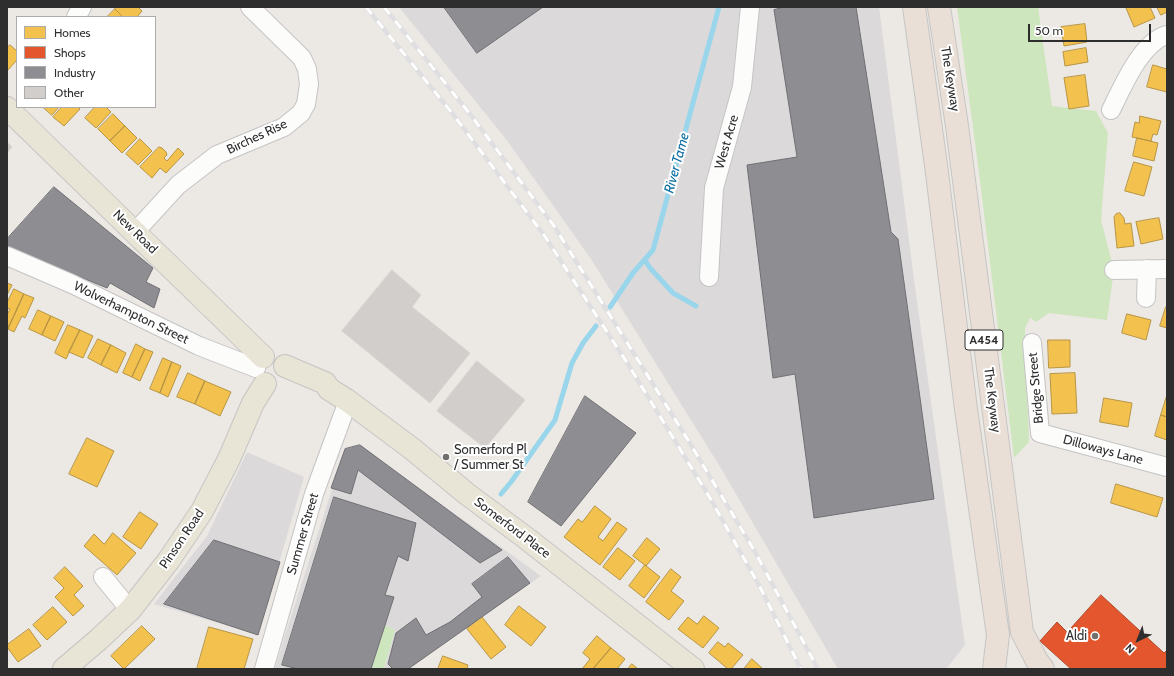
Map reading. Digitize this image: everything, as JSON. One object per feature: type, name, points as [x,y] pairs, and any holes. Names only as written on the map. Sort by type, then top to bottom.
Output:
[{"type":"highway","name":"The Keyway","points":[[914,7],[936,165],[966,409],[998,635],[994,669]]},
{"type":"highway","name":"The Keyway","points":[[938,7],[957,126],[1022,632],[1037,661],[1043,669]]},
{"type":"highway","points":[[979,497],[1004,493]]},
{"type":"main road","name":"New Road","points":[[11,106],[135,232],[231,324],[270,371]]},
{"type":"main road","name":"Somerford Place","points":[[270,371],[322,392],[329,389],[348,401],[411,448],[467,494],[532,542],[693,669]]},
{"type":"main road","name":"Pinson Road","points":[[64,669],[130,610],[169,560],[202,511],[229,459],[253,403],[270,371]]},
{"type":"street","points":[[77,16],[82,7]]},
{"type":"street","name":"Birches Rise","points":[[135,232],[178,186],[217,155],[284,127],[301,113],[306,104],[309,84],[307,69],[302,58],[250,7]]},
{"type":"street","name":"West Acre","points":[[710,277],[714,188],[742,87],[750,7]]},
{"type":"street","points":[[1110,110],[1132,68],[1147,49],[1162,36],[1167,35]]},
{"type":"street","name":"Wolverhampton Street","points":[[7,256],[72,284],[199,346],[270,371]]},
{"type":"street","points":[[1146,298],[1147,269]]},
{"type":"street","points":[[1114,270],[1167,269]]},
{"type":"street","name":"Bridge Street","points":[[1032,343],[1040,433]]},
{"type":"street","name":"Summer Street","points":[[264,669],[314,494],[348,401]]},
{"type":"street","name":"Dilloways Lane","points":[[1040,433],[1167,466]]},
{"type":"street","points":[[103,577],[130,610]]},
{"type":"shaded area","points":[[399,7],[879,7],[915,287],[965,645],[946,669],[838,669],[722,470],[591,259],[506,139]]},
{"type":"shaded area","points":[[360,445],[541,576],[409,669],[384,669],[395,630],[385,625],[371,669],[275,669],[345,449]]},
{"type":"shaded area","points":[[247,452],[304,477],[258,635],[154,604],[207,536]]},
{"type":"green space","points":[[957,7],[1038,7],[1052,106],[1096,111],[1108,133],[1101,220],[1114,270],[1107,320],[1049,313],[1036,322],[1030,318],[1025,328],[1029,442],[1014,458],[979,173]]},
{"type":"green space","points":[[385,625],[395,630],[384,669],[371,669]]},
{"type":"building: Homes","points":[[116,7],[138,7],[142,11],[138,16],[122,16],[115,9]]},
{"type":"building: Homes","points":[[1150,7],[1155,18],[1134,27],[1126,8]]},
{"type":"building: Homes","points":[[1157,7],[1167,7],[1167,12],[1161,15]]},
{"type":"building: Homes","points":[[115,9],[122,16],[108,16]]},
{"type":"building: Homes","points":[[1085,24],[1087,42],[1064,46],[1061,27]]},
{"type":"building: Homes","points":[[10,45],[16,50],[16,61],[7,71],[7,48]]},
{"type":"building: Homes","points":[[1086,48],[1088,62],[1065,66],[1063,52]]},
{"type":"building: Homes","points":[[1153,65],[1167,69],[1167,92],[1147,87]]},
{"type":"building: Homes","points":[[1085,75],[1089,106],[1069,109],[1064,78]]},
{"type":"building: Homes","points":[[44,108],[58,108],[52,115]]},
{"type":"building: Homes","points":[[61,108],[80,109],[64,126],[53,117]]},
{"type":"building: Homes","points":[[94,108],[107,108],[111,112],[96,128],[85,118]]},
{"type":"building: Homes","points":[[113,114],[125,126],[110,141],[98,129]]},
{"type":"building: Homes","points":[[1140,116],[1161,121],[1157,135],[1153,134],[1151,141],[1132,137],[1135,122],[1139,123]]},
{"type":"building: Homes","points":[[125,126],[137,138],[122,153],[110,141]]},
{"type":"building: Homes","points":[[1137,138],[1158,143],[1154,161],[1133,156]]},
{"type":"building: Homes","points":[[140,139],[152,151],[138,165],[126,154]]},
{"type":"building: Homes","points":[[159,147],[166,152],[167,155],[164,158],[167,161],[178,148],[184,154],[166,173],[160,168],[152,178],[140,167]]},
{"type":"building: Homes","points":[[1134,162],[1152,167],[1144,196],[1125,191]]},
{"type":"building: Homes","points":[[1120,213],[1124,218],[1125,224],[1131,223],[1134,246],[1117,248],[1114,217],[1116,214]]},
{"type":"building: Homes","points":[[1159,218],[1163,239],[1141,244],[1136,222]]},
{"type":"building: Homes","points":[[7,283],[12,285],[7,295]]},
{"type":"building: Homes","points":[[14,289],[24,294],[8,329],[7,315],[10,309],[7,308],[7,303]]},
{"type":"building: Homes","points":[[24,294],[34,298],[25,318],[22,316],[14,332],[8,329]]},
{"type":"building: Homes","points":[[1167,307],[1167,328],[1160,326]]},
{"type":"building: Homes","points":[[38,310],[51,316],[42,335],[29,329]]},
{"type":"building: Homes","points":[[1127,314],[1151,320],[1146,340],[1122,333]]},
{"type":"building: Homes","points":[[51,316],[64,322],[55,341],[42,335]]},
{"type":"building: Homes","points":[[68,325],[80,330],[66,359],[55,353]]},
{"type":"building: Homes","points":[[80,330],[93,336],[83,358],[69,352]]},
{"type":"building: Homes","points":[[98,339],[111,345],[101,365],[88,358]]},
{"type":"building: Homes","points":[[1048,340],[1070,340],[1070,367],[1049,368]]},
{"type":"building: Homes","points":[[136,344],[145,349],[132,377],[123,373]]},
{"type":"building: Homes","points":[[111,345],[126,353],[117,373],[101,365]]},
{"type":"building: Homes","points":[[145,349],[153,352],[140,381],[132,377]]},
{"type":"building: Homes","points":[[163,358],[172,362],[160,393],[150,389]]},
{"type":"building: Homes","points":[[172,362],[181,366],[168,397],[160,393]]},
{"type":"building: Homes","points":[[188,373],[205,381],[195,404],[177,397]]},
{"type":"building: Homes","points":[[1075,373],[1077,413],[1052,414],[1050,374]]},
{"type":"building: Homes","points":[[205,381],[231,392],[220,416],[195,404]]},
{"type":"building: Homes","points":[[1167,395],[1167,417],[1161,415]]},
{"type":"building: Homes","points":[[1104,398],[1132,403],[1128,427],[1100,422]]},
{"type":"building: Homes","points":[[1161,415],[1167,417],[1167,440],[1155,436]]},
{"type":"building: Homes","points":[[87,438],[114,451],[97,487],[69,474]]},
{"type":"building: Homes","points":[[1116,484],[1163,498],[1157,517],[1111,503]]},
{"type":"building: Homes","points":[[595,506],[611,519],[598,537],[603,541],[617,522],[627,529],[600,565],[564,537],[578,519],[582,522]]},
{"type":"building: Homes","points":[[140,512],[158,524],[141,549],[123,537]]},
{"type":"building: Homes","points":[[113,533],[136,553],[117,575],[84,546],[94,534],[104,544]]},
{"type":"building: Homes","points":[[647,538],[660,549],[646,566],[633,556]]},
{"type":"building: Homes","points":[[618,548],[635,561],[620,580],[603,567]]},
{"type":"building: Homes","points":[[645,565],[660,577],[644,598],[629,586]]},
{"type":"building: Homes","points":[[65,567],[83,586],[74,595],[84,606],[73,616],[55,597],[64,588],[54,578]]},
{"type":"building: Homes","points":[[671,569],[681,577],[671,591],[684,601],[669,620],[646,602]]},
{"type":"building: Homes","points":[[519,606],[546,627],[531,646],[505,625]]},
{"type":"building: Homes","points":[[53,607],[67,622],[47,640],[33,625]]},
{"type":"building: Homes","points":[[704,616],[719,628],[703,648],[678,629],[688,617],[697,624]]},
{"type":"building: Homes","points":[[482,617],[506,647],[491,659],[467,629]]},
{"type":"building: Homes","points":[[142,626],[155,639],[124,669],[111,656]]},
{"type":"building: Homes","points":[[209,627],[253,639],[244,669],[197,669]]},
{"type":"building: Homes","points":[[29,629],[41,646],[18,662],[7,645]]},
{"type":"building: Homes","points":[[597,636],[611,648],[593,669],[582,669],[590,659],[583,653]]},
{"type":"building: Homes","points":[[718,642],[725,647],[728,643],[743,655],[731,669],[728,669],[709,653]]},
{"type":"building: Homes","points":[[611,648],[625,659],[617,669],[593,669]]},
{"type":"building: Homes","points":[[443,656],[468,665],[467,669],[438,669]]},
{"type":"building: Homes","points":[[752,659],[762,668],[761,669],[744,669]]},
{"type":"building: Homes","points":[[632,664],[638,669],[628,669]]},
{"type":"building: Shops","name":"Aldi","points":[[1101,595],[1164,653],[1167,650],[1167,669],[1071,669],[1040,641],[1057,622],[1067,632]]},
{"type":"building: Industry","points":[[444,7],[543,7],[477,53]]},
{"type":"building: Industry","points":[[785,7],[856,7],[891,232],[898,239],[934,499],[814,518],[795,374],[773,378],[747,165],[797,157],[774,10]]},
{"type":"building: Industry","points":[[54,187],[153,268],[146,282],[160,289],[154,308],[110,283],[107,288],[7,247],[7,239]]},
{"type":"building: Industry","points":[[585,396],[636,433],[561,526],[528,502]]},
{"type":"building: Industry","points":[[360,445],[502,550],[480,563],[358,470],[351,494],[331,488],[345,449]]},
{"type":"building: Industry","points":[[334,497],[416,523],[408,561],[398,556],[385,595],[394,597],[371,669],[298,669],[282,665]]},
{"type":"building: Industry","points":[[214,540],[280,562],[258,635],[164,604]]},
{"type":"building: Industry","points":[[508,557],[530,583],[408,669],[393,669],[388,664],[396,633],[416,618],[426,635],[450,622],[482,597],[472,584]]},
{"type":"building: Other","points":[[7,142],[12,147],[7,153]]},
{"type":"building: Other","points":[[392,270],[421,295],[412,307],[470,353],[430,403],[342,331]]},
{"type":"building: Other","points":[[477,361],[525,400],[485,448],[437,411]]},
{"type":"waterway","name":"River Tame","points":[[610,307],[633,273],[653,250],[719,7]]},
{"type":"waterway","points":[[645,260],[650,268],[673,293],[696,306]]},
{"type":"waterway","name":"River Tame","points":[[501,494],[555,420],[572,363],[583,343],[596,326]]},
{"type":"railway","points":[[366,7],[452,113],[544,235],[626,361],[710,498],[760,587],[801,669]]},
{"type":"railway","points":[[384,7],[470,114],[554,226],[688,440],[754,550],[818,669]]},
{"type":"place","name":"Somerford Pl / Summer St","points":[[446,457]]},
{"type":"place","name":"Aldi","points":[[1095,636]]}]
